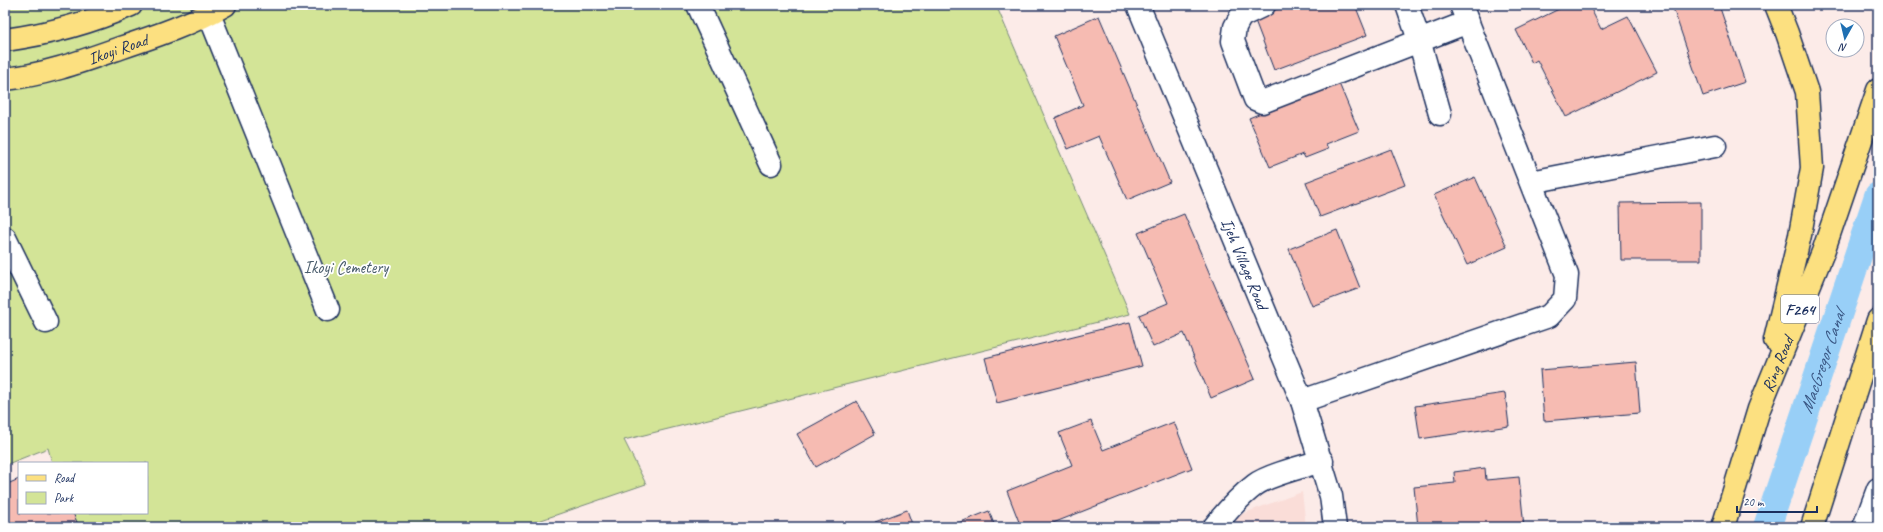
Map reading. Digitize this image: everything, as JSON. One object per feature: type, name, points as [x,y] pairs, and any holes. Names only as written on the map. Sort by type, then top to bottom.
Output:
[{"type":"main road","name":"Ikoyi Road","points":[[5,40],[45,34],[106,16],[131,5]]},
{"type":"main road","points":[[1759,410],[1800,235],[1812,168],[1807,92],[1776,5]]},
{"type":"main road","name":"Ikoyi Road","points":[[5,78],[70,66],[150,38],[217,10]]},
{"type":"main road","name":"Ring Road","points":[[1723,527],[1759,410],[1822,252],[1878,90]]},
{"type":"main road","points":[[1812,527],[1878,320]]},
{"type":"main road","points":[[1843,432],[1878,366]]},
{"type":"street","points":[[698,5],[770,164]]},
{"type":"street","name":"Ijeh Village Road","points":[[1138,5],[1302,401],[1322,461],[1331,496],[1335,527]]},
{"type":"street","points":[[1264,5],[1241,16],[1235,27],[1233,41],[1255,99],[1262,102],[1419,40],[1464,14],[1567,275],[1565,299],[1549,316],[1302,401]]},
{"type":"street","points":[[1407,5],[1419,40],[1440,114]]},
{"type":"street","points":[[217,10],[328,310]]},
{"type":"street","points":[[1531,182],[1715,146]]},
{"type":"street","points":[[5,238],[46,322]]},
{"type":"street","points":[[1214,527],[1228,510],[1256,484],[1296,468],[1322,461]]},
{"type":"street","points":[[1864,527],[1878,489]]},
{"type":"shaded area","points":[[1302,492],[1306,527],[1206,527]]},
{"type":"green space","name":"Ikoyi Cemetery","points":[[5,5],[996,5],[1130,314],[624,440],[646,484],[521,527],[79,527],[73,514],[148,514],[148,462],[52,462],[48,448],[5,465]]},
{"type":"building","points":[[1288,5],[1355,5],[1367,35],[1274,70],[1254,18]]},
{"type":"building","points":[[1567,5],[1589,5],[1601,29],[1628,16],[1657,72],[1566,117],[1537,60],[1532,63],[1516,30]]},
{"type":"building","points":[[1672,5],[1719,5],[1745,82],[1703,96]]},
{"type":"building","points":[[1099,16],[1170,182],[1127,200],[1099,136],[1068,149],[1055,118],[1083,105],[1054,36]]},
{"type":"building","points":[[1338,81],[1359,131],[1326,144],[1328,149],[1305,158],[1303,154],[1270,167],[1249,118]]},
{"type":"building","points":[[1391,149],[1405,185],[1320,217],[1306,182]]},
{"type":"building","points":[[1475,177],[1507,247],[1467,265],[1434,195]]},
{"type":"building","points":[[1701,202],[1701,260],[1621,260],[1620,203]]},
{"type":"building","points":[[1184,214],[1255,379],[1211,398],[1184,333],[1153,347],[1139,315],[1168,303],[1138,233]]},
{"type":"building","points":[[1337,230],[1360,288],[1312,306],[1289,249]]},
{"type":"building","points":[[1130,322],[1142,366],[997,403],[985,358]]},
{"type":"building","points":[[1636,362],[1640,413],[1544,421],[1540,370]]},
{"type":"building","points":[[1505,393],[1509,426],[1420,439],[1415,406]]},
{"type":"building","points":[[857,401],[875,434],[816,467],[797,434]]},
{"type":"building","points":[[1091,421],[1103,450],[1174,422],[1192,468],[1043,527],[1021,527],[1007,491],[1072,465],[1059,433]]},
{"type":"building","points":[[1485,468],[1486,480],[1519,477],[1524,527],[1418,527],[1414,487],[1455,483],[1454,472]]},
{"type":"building","points":[[18,479],[18,514],[73,514],[79,527],[5,527],[5,485]]},
{"type":"building","points":[[907,510],[913,527],[877,527],[875,522]]},
{"type":"building","points":[[989,511],[995,527],[948,527]]},
{"type":"waterway","name":"MacGregor Canal","points":[[1767,527],[1878,196]]}]
